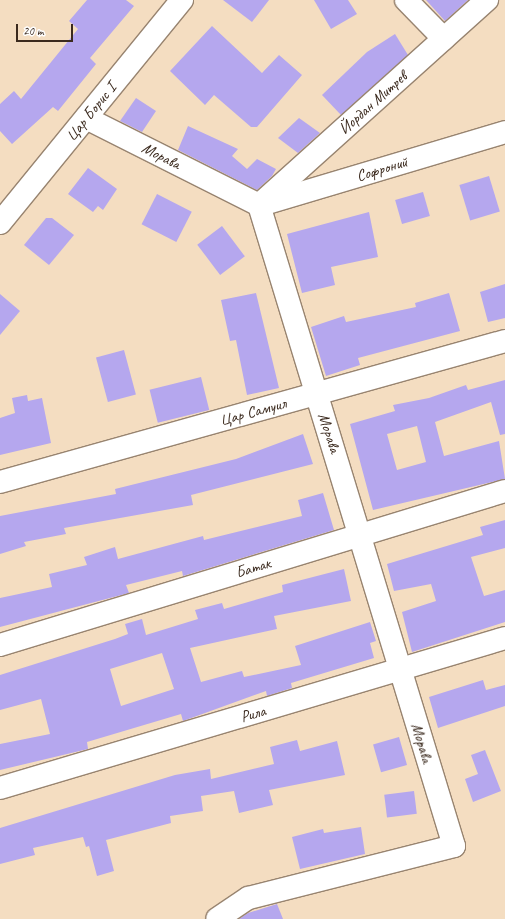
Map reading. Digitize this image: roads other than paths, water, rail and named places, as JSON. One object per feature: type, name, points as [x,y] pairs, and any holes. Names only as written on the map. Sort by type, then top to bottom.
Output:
[{"type":"street","name":"Цар Борис I","points":[[0,223],[182,0]]},
{"type":"street","points":[[406,0],[444,39]]},
{"type":"street","name":"Йордан Митрев","points":[[259,205],[487,0]]},
{"type":"street","name":"Морава","points":[[86,118],[259,205],[362,535],[400,671],[454,846],[248,898],[217,919]]},
{"type":"street","name":"Софроний","points":[[259,205],[505,132]]},
{"type":"street","name":"Цар Самуил","points":[[0,482],[505,341]]},
{"type":"street","name":"Батак","points":[[0,645],[505,492]]},
{"type":"street","name":"Рила","points":[[0,788],[400,671],[505,638]]}]
